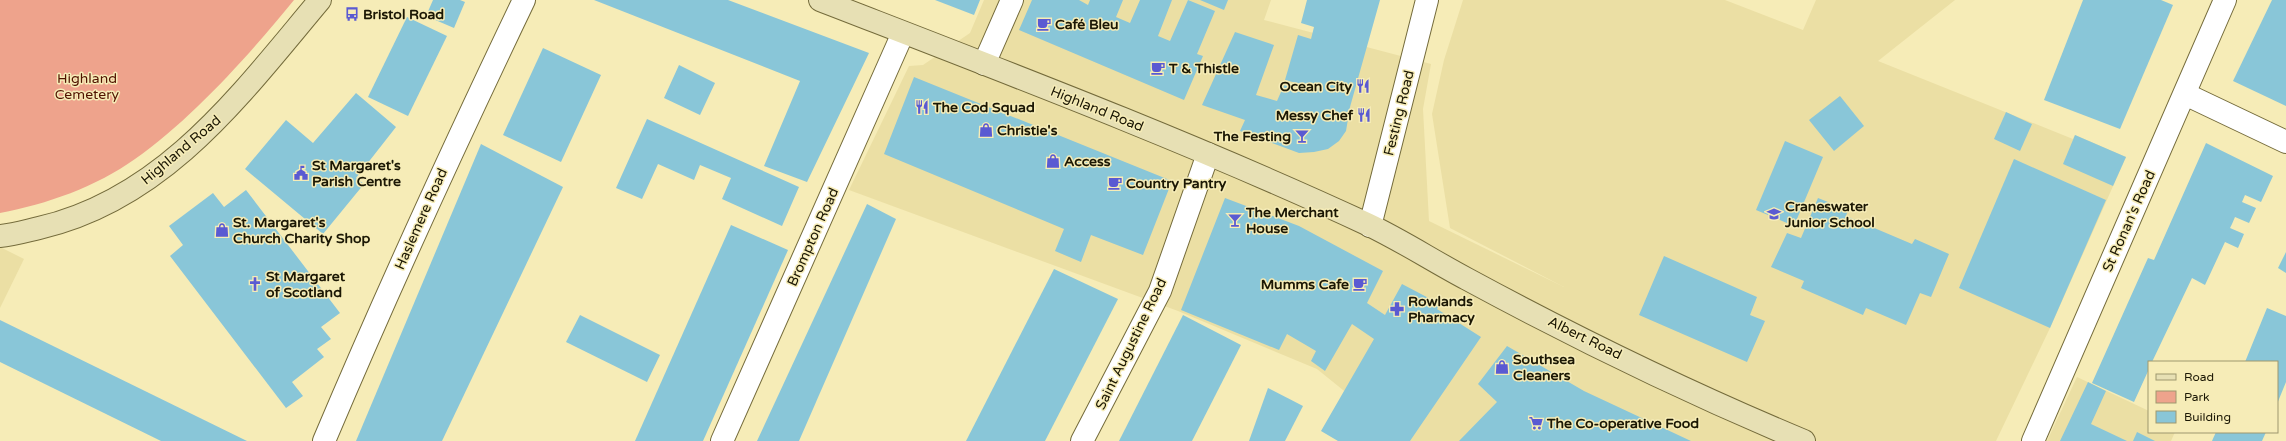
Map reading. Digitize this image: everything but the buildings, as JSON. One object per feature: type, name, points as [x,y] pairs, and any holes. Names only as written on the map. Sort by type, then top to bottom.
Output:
[{"type":"main road","name":"Highland Road","points":[[0,236],[60,223],[117,200],[157,173],[226,112],[320,0]]},
{"type":"main road","name":"Highland Road","points":[[820,0],[1208,154],[1370,226]]},
{"type":"main road","name":"Albert Road","points":[[1370,226],[1552,322],[1730,410],[1804,441]]},
{"type":"street","name":"Haslemere Road","points":[[324,441],[459,135],[524,0]]},
{"type":"street","points":[[984,64],[1012,0]]},
{"type":"street","name":"Festing Road","points":[[1370,226],[1427,0]]},
{"type":"street","name":"St Ronan's Road","points":[[2033,441],[2225,0]]},
{"type":"street","name":"Brompton Road","points":[[722,441],[903,32]]},
{"type":"street","points":[[2185,94],[2286,142]]},
{"type":"street","name":"Saint Augustine Road","points":[[1082,441],[1160,291],[1208,154]]},
{"type":"shaded area","points":[[984,0],[1271,0],[1264,20],[1431,64],[1423,109],[1429,221],[1564,287],[1450,228],[1432,114],[1444,60],[1463,0],[1725,0],[1803,30],[1816,0],[1955,0],[1878,61],[2073,139],[2075,135],[2126,157],[2050,328],[1996,441],[1406,441],[1317,369],[1178,311],[849,190],[909,66],[923,65],[970,33]]},
{"type":"shaded area","points":[[0,247],[24,259],[0,308]]},
{"type":"shaded area","points":[[2077,377],[2148,411],[2148,433],[2175,433],[2171,441],[2047,441]]},
{"type":"green space","name":"Highland Cemetery","points":[[0,0],[294,0],[259,42],[199,105],[178,125],[135,159],[88,186],[35,205],[0,213]]},
{"type":"place","name":"Bristol Road","points":[[352,14]]},
{"type":"place","name":"Café Bleu","points":[[1044,24]]},
{"type":"place","name":"T & Thistle","points":[[1158,68]]},
{"type":"place","name":"Ocean City","points":[[1363,86]]},
{"type":"place","name":"The Cod Squad","points":[[922,107]]},
{"type":"place","name":"Messy Chef","points":[[1364,115]]},
{"type":"place","name":"Christie's","points":[[986,130]]},
{"type":"place","name":"The Festing","points":[[1302,136]]},
{"type":"place","name":"Access","points":[[1053,161]]},
{"type":"place","name":"St Margaret's Parish Centre","points":[[301,173]]},
{"type":"place","name":"Country Pantry","points":[[1115,183]]},
{"type":"place","name":"Craneswater Junior School","points":[[1774,214]]},
{"type":"place","name":"The Merchant House","points":[[1235,220]]},
{"type":"place","name":"St. Margaret's Church Charity Shop","points":[[222,230]]},
{"type":"place","name":"St Margaret of Scotland","points":[[255,284]]},
{"type":"place","name":"Mumms Cafe","points":[[1360,284]]},
{"type":"place","name":"Rowlands Pharmacy","points":[[1397,309]]},
{"type":"place","name":"Southsea Cleaners","points":[[1502,367]]},
{"type":"place","name":"The Co-operative Food","points":[[1536,423]]}]
